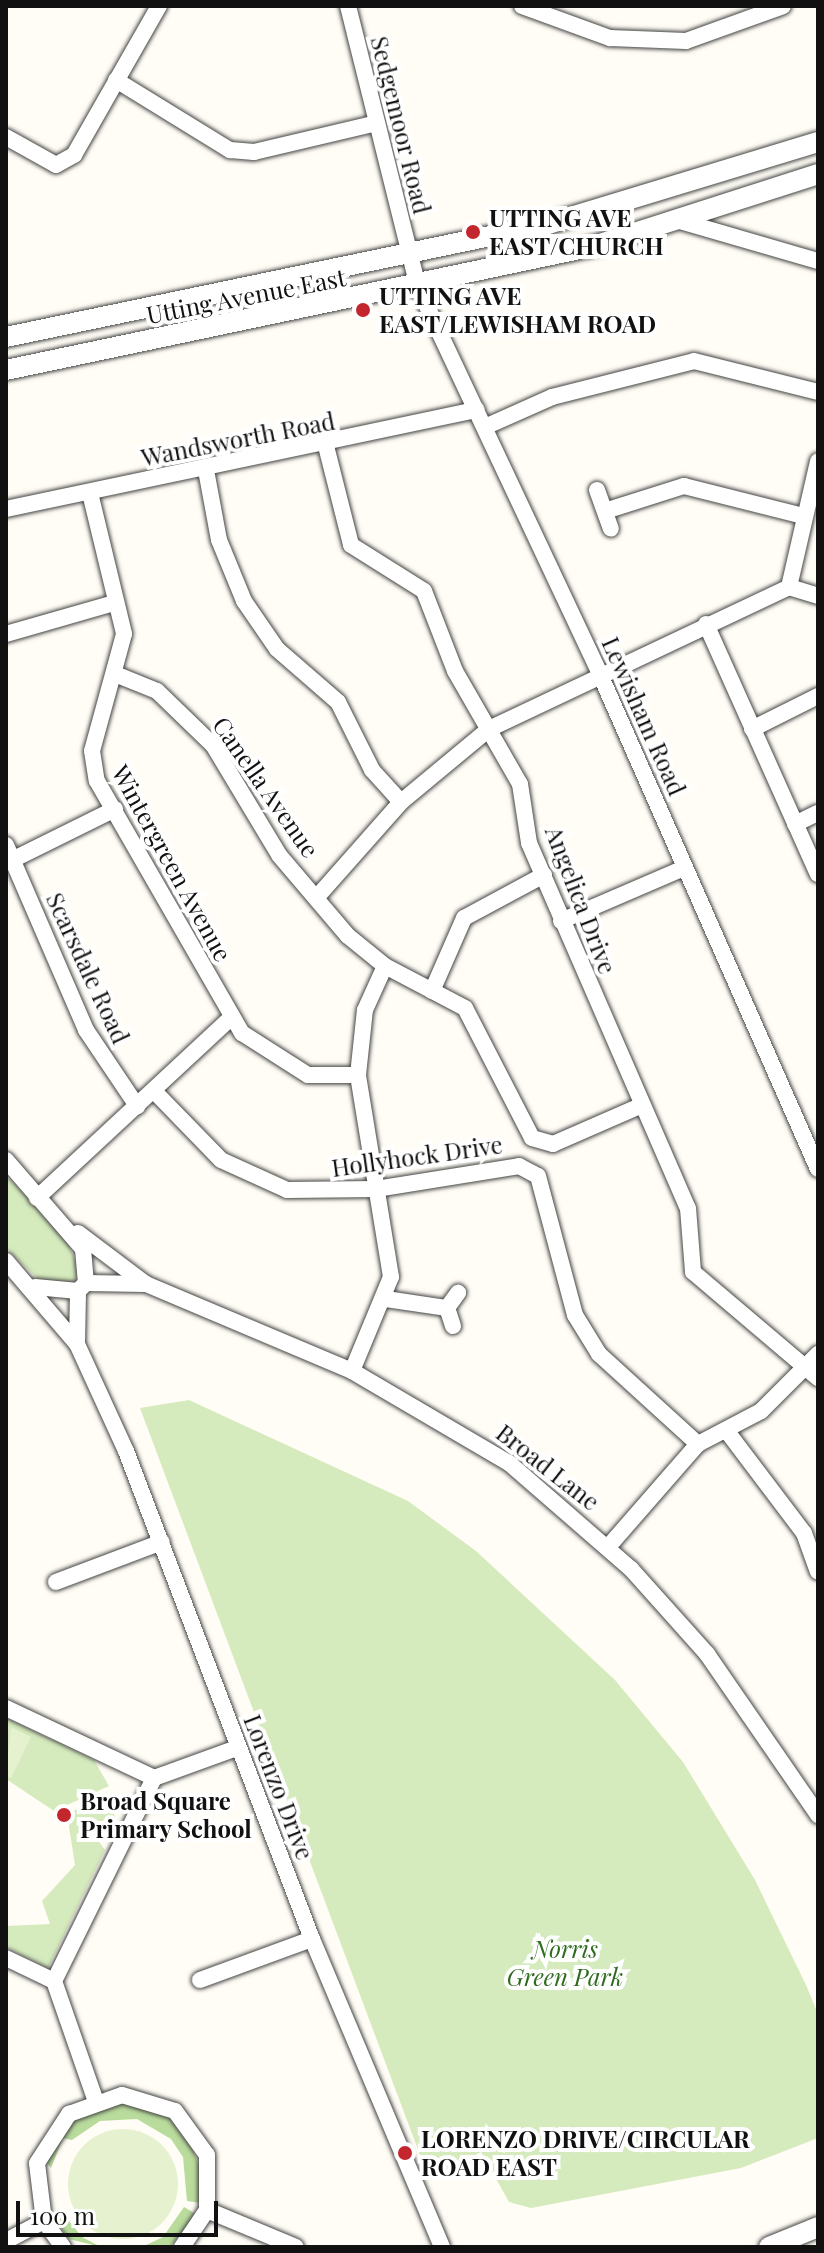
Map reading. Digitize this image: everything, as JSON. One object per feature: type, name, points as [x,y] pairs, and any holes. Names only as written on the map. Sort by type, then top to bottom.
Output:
[{"type":"street","points":[[6,137],[56,165],[74,155],[159,6]]},
{"type":"street","name":"Sedgemoor Road","points":[[348,6],[372,124],[418,287]]},
{"type":"street","points":[[522,6],[610,38],[686,41],[783,6]]},
{"type":"street","points":[[116,80],[230,150],[254,152],[372,124]]},
{"type":"street","name":"Utting Avenue East","points":[[6,337],[408,255],[654,195],[818,142]]},
{"type":"street","name":"Utting Avenue East","points":[[6,370],[418,287],[680,221],[818,174]]},
{"type":"street","points":[[680,221],[818,261]]},
{"type":"street","name":"Lewisham Road","points":[[418,287],[487,426],[599,672],[818,1169]]},
{"type":"street","points":[[487,426],[552,397],[694,361],[818,392]]},
{"type":"street","name":"Wandsworth Road","points":[[6,509],[326,446],[477,410]]},
{"type":"street","name":"Angelica Drive","points":[[326,446],[351,545],[424,591],[455,671],[520,784],[529,843],[640,1106],[688,1208],[693,1272],[811,1373]]},
{"type":"street","points":[[789,587],[818,461]]},
{"type":"street","points":[[206,470],[219,540],[244,601],[277,649],[338,702],[372,770],[401,802]]},
{"type":"street","points":[[605,511],[684,486],[803,516]]},
{"type":"street","points":[[597,490],[611,529]]},
{"type":"street","name":"Wintergreen Avenue","points":[[90,493],[114,603],[124,634],[92,766],[231,1018],[287,1066],[308,1075],[358,1075]]},
{"type":"street","points":[[317,897],[401,802],[489,729],[599,672],[789,587],[818,596]]},
{"type":"street","points":[[6,634],[114,603]]},
{"type":"street","points":[[706,624],[818,874]]},
{"type":"street","name":"Canella Avenue","points":[[115,674],[157,691],[202,732],[279,855],[385,966],[432,991],[474,1019],[540,1143],[553,1144],[640,1106]]},
{"type":"street","points":[[752,729],[818,696]]},
{"type":"street","points":[[9,852],[115,809]]},
{"type":"street","points":[[795,824],[818,813]]},
{"type":"street","name":"Scarsdale Road","points":[[9,852],[86,1030],[137,1106]]},
{"type":"street","points":[[561,921],[684,868]]},
{"type":"street","points":[[432,991],[464,918],[544,875]]},
{"type":"street","points":[[352,1371],[386,1299],[391,1255],[382,1187],[358,1075],[365,1010],[385,966]]},
{"type":"street","points":[[37,1198],[231,1018]]},
{"type":"street","name":"Hollyhock Drive","points":[[154,1091],[196,1139],[253,1177],[324,1194],[519,1166],[538,1176],[575,1315],[599,1354],[698,1444]]},
{"type":"street","points":[[7,1164],[37,1198],[146,1284]]},
{"type":"street","points":[[71,1227],[83,1249],[77,1344]]},
{"type":"street","points":[[6,1261],[33,1287],[77,1344]]},
{"type":"street","points":[[33,1287],[146,1284]]},
{"type":"street","name":"Broad Lane","points":[[146,1284],[352,1371],[509,1463],[608,1547],[753,1712],[818,1815]]},
{"type":"street","points":[[447,1308],[458,1293]]},
{"type":"street","points":[[386,1299],[447,1308]]},
{"type":"street","points":[[447,1308],[453,1326]]},
{"type":"street","name":"Lorenzo Drive","points":[[77,1344],[162,1542],[237,1748],[312,1939],[442,2247]]},
{"type":"street","points":[[608,1547],[698,1444],[761,1411],[811,1373],[818,1354]]},
{"type":"street","points":[[726,1430],[804,1533],[818,1572]]},
{"type":"street","points":[[56,1582],[162,1542]]},
{"type":"street","points":[[6,1708],[154,1778]]},
{"type":"street","points":[[95,2099],[54,1981],[154,1778],[237,1748]]},
{"type":"street","points":[[200,1980],[312,1939]]},
{"type":"street","points":[[6,1958],[54,1981]]},
{"type":"street","points":[[63,2247],[44,2221],[37,2163],[59,2125],[95,2099],[150,2099],[175,2111],[207,2155],[207,2210],[182,2247]]},
{"type":"street","points":[[207,2210],[296,2247]]},
{"type":"street","points":[[6,2241],[44,2221]]},
{"type":"street","points":[[769,2247],[818,2227]]},
{"type":"green space","points":[[6,1176],[64,1233],[79,1270],[73,1283],[38,1279],[6,1248]]},
{"type":"green space","name":"Norris Green Park","points":[[189,1400],[408,1501],[476,1551],[615,1680],[683,1762],[755,1880],[806,1985],[818,2014],[818,2138],[741,2168],[531,2208],[509,2202],[481,2152],[429,2179],[140,1408]]},
{"type":"green space","points":[[6,1718],[94,1760],[109,1786],[54,1811],[6,1779]]},
{"type":"green space","points":[[11,1727],[31,1737],[11,1778],[6,1775]]},
{"type":"green space","points":[[108,1794],[115,1817],[95,1836],[105,1850],[48,1968],[6,1947],[6,1926],[50,1924],[42,1901],[75,1865],[67,1814]]},
{"type":"green space","points":[[121,2102],[166,2114],[184,2129],[204,2177],[201,2203],[187,2201],[183,2157],[171,2139],[137,2119],[100,2121],[72,2140],[63,2138],[51,2168],[47,2163],[58,2138],[76,2118]]},
{"type":"green space","points":[[123,2129],[144,2133],[162,2145],[174,2163],[178,2184],[174,2205],[162,2223],[144,2235],[123,2239],[102,2235],[84,2223],[72,2205],[68,2184],[72,2163],[84,2145],[102,2133]]},
{"type":"green space","points":[[184,2207],[196,2214],[170,2247],[142,2247],[163,2237]]},
{"type":"green space","points":[[64,2215],[82,2237],[101,2247],[69,2239],[57,2222]]},
{"type":"place","name":"UTTING AVE EAST/CHURCH","points":[[473,232]]},
{"type":"place","name":"UTTING AVE EAST/LEWISHAM ROAD","points":[[363,310]]},
{"type":"place","name":"Broad Square Primary School","points":[[64,1815]]},
{"type":"place","name":"LORENZO DRIVE/CIRCULAR ROAD EAST","points":[[405,2153]]}]
